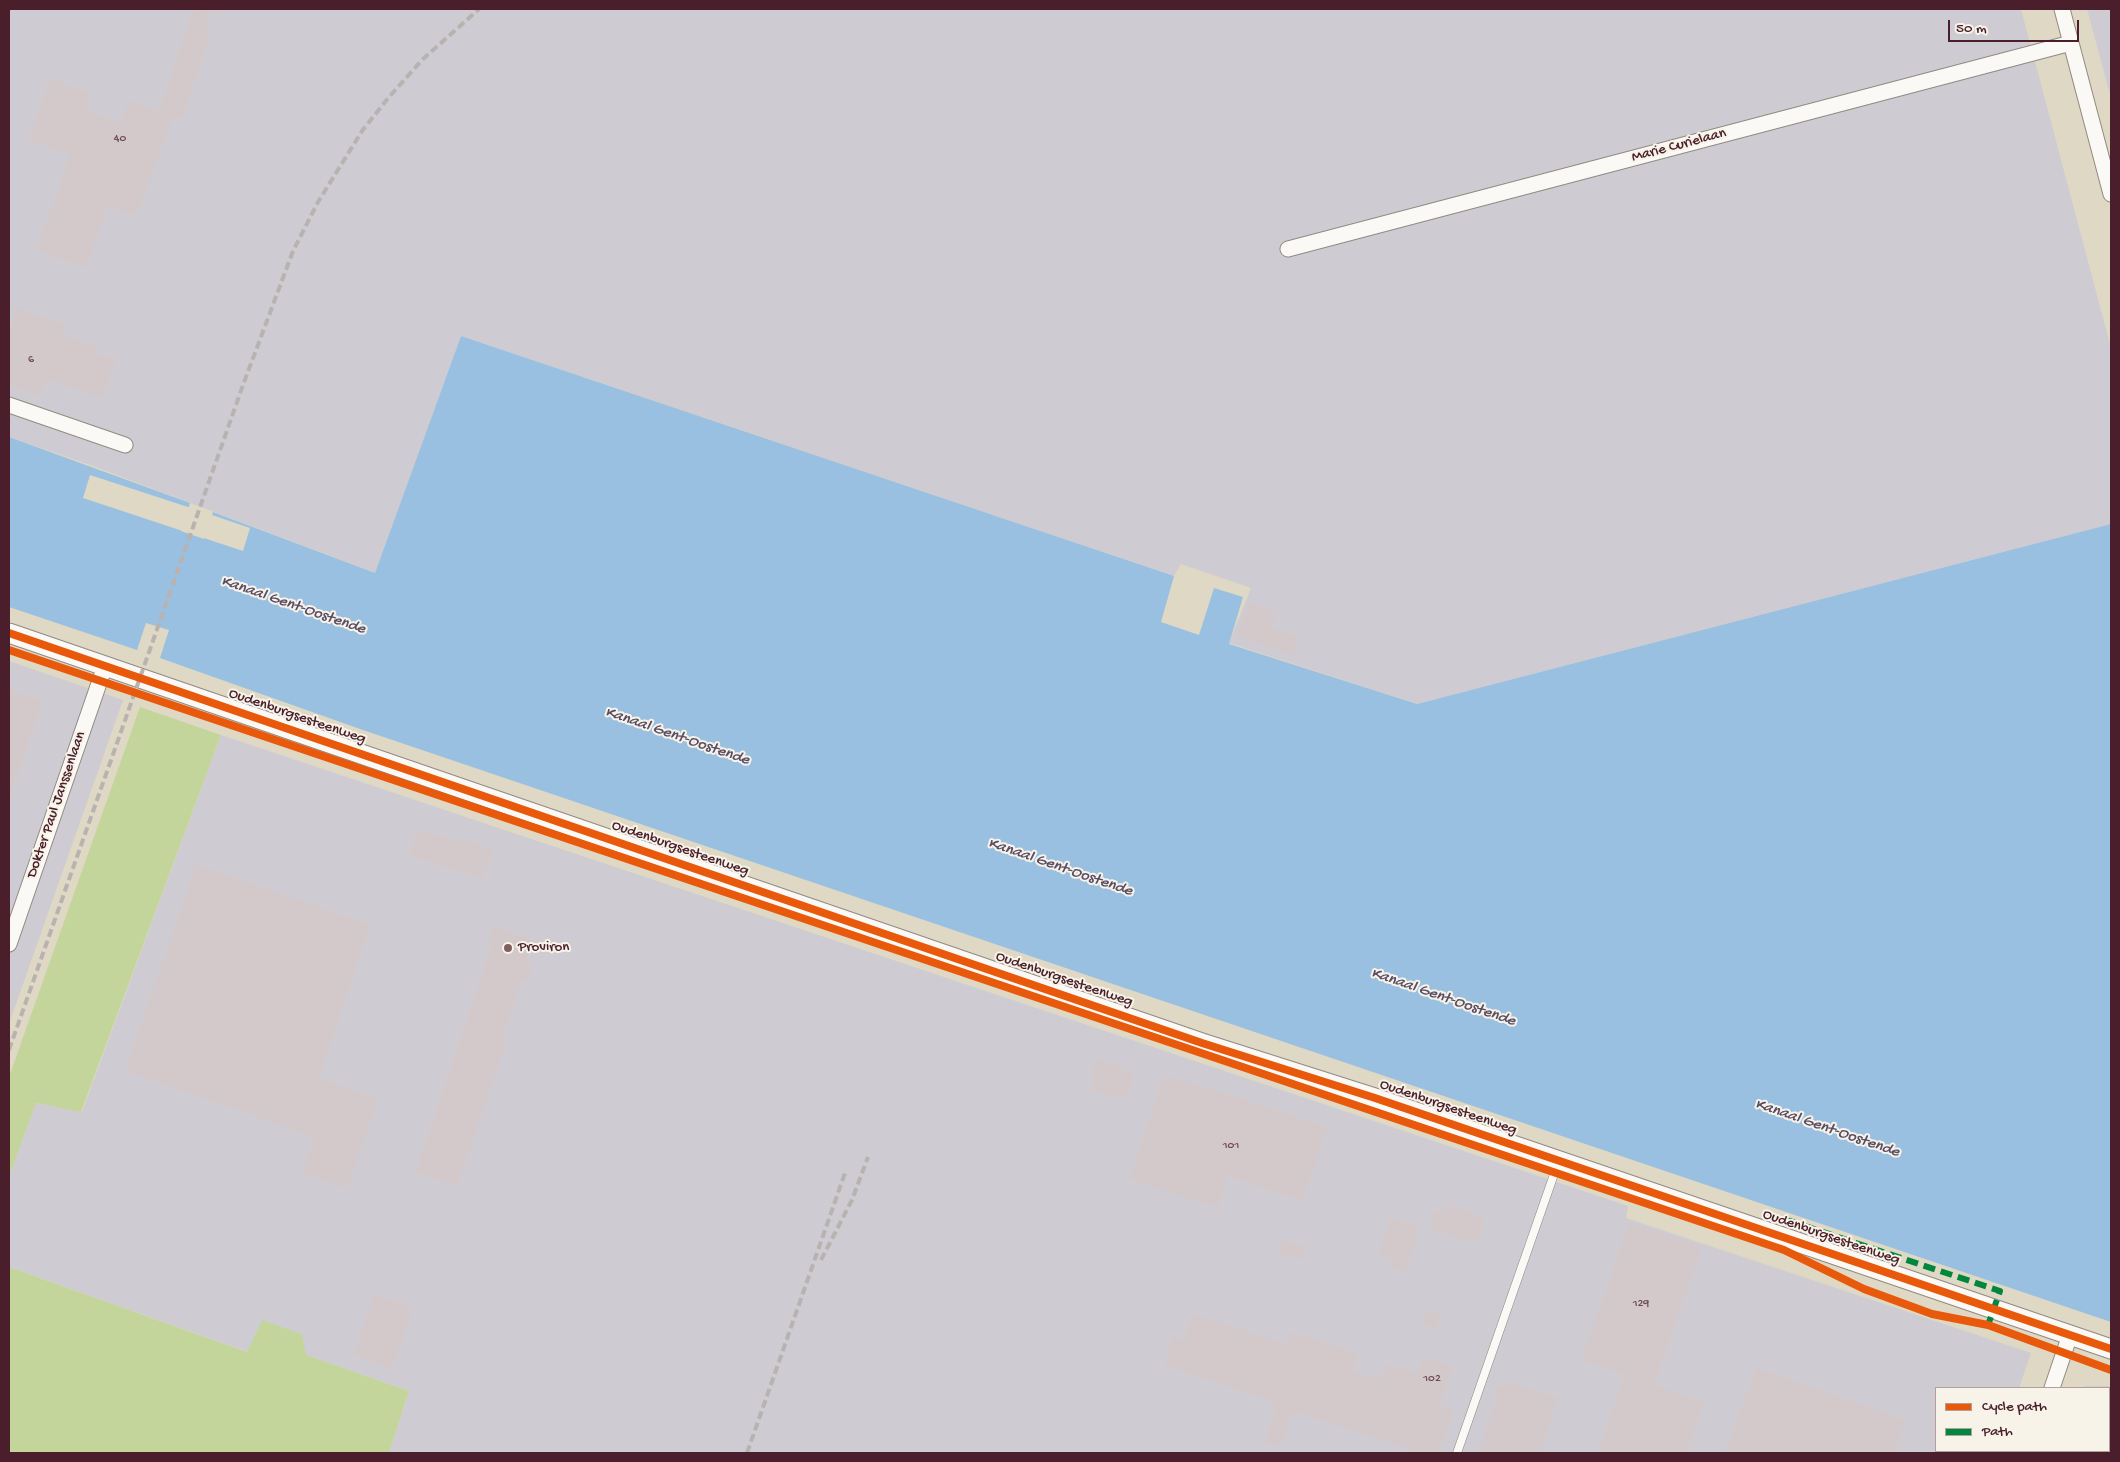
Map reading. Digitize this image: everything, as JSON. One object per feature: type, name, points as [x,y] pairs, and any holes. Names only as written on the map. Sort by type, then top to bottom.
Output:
[{"type":"street","points":[[2062,9],[2111,194]]},
{"type":"street","name":"Marie Curielaan","points":[[1288,249],[2071,43]]},
{"type":"street","points":[[9,405],[126,445]]},
{"type":"street","name":"Oudenburgsesteenweg","points":[[9,633],[1202,1043],[1375,1098],[2111,1349]]},
{"type":"street","name":"Dokter Paul Janssenlaan","points":[[9,944],[105,666]]},
{"type":"street","points":[[2052,1387],[2070,1335]]},
{"type":"lane","points":[[1457,1453],[1559,1160]]},
{"type":"shaded area","points":[[9,9],[2021,9],[2111,348],[2111,524],[1417,704],[1229,643],[1251,588],[1181,564],[1174,576],[461,336],[375,573],[93,466],[9,437]]},
{"type":"shaded area","points":[[2087,9],[2111,9],[2111,98]]},
{"type":"shaded area","points":[[9,661],[123,700],[9,1024]]},
{"type":"shaded area","points":[[221,735],[1628,1206],[1626,1218],[2031,1353],[2019,1387],[1935,1387],[1935,1452],[1996,1453],[389,1453],[409,1391],[306,1355],[248,1352],[9,1267],[9,1177],[36,1103],[82,1112]]},
{"type":"shaded area","points":[[2111,1386],[2111,1453],[2053,1453],[2110,1452],[2110,1387],[2082,1387]]},
{"type":"green space","points":[[140,707],[221,735],[81,1112],[36,1103],[9,1177],[9,1077]]},
{"type":"green space","points":[[9,1267],[247,1352],[262,1320],[302,1334],[306,1355],[409,1391],[389,1453],[9,1453]]},
{"type":"water","name":"Kanaal Gent-Oostende","points":[[461,336],[1174,576],[1161,622],[1199,635],[1214,588],[1243,597],[1229,644],[1417,704],[2111,524],[2111,1322],[360,729],[160,658],[169,630],[146,623],[137,650],[9,607],[9,437],[190,503],[181,531],[204,539],[213,512],[375,573]]},
{"type":"pier","points":[[90,475],[191,508],[183,529],[202,536],[209,514],[250,528],[243,551],[83,498]]},
{"type":"building","points":[[193,9],[212,9],[205,28],[212,30],[182,119],[173,116],[137,216],[108,206],[86,268],[36,250],[70,155],[28,140],[50,78],[92,94],[86,111],[120,123],[129,100],[159,111]]},
{"type":"building","points":[[16,307],[66,325],[62,334],[98,347],[96,353],[116,360],[102,399],[47,379],[40,396],[9,385],[9,328]]},
{"type":"building","points":[[1248,603],[1277,612],[1272,627],[1299,636],[1292,655],[1237,636]]},
{"type":"building","points":[[9,689],[43,701],[11,794],[9,793]]},
{"type":"building","points":[[418,829],[461,843],[462,838],[493,849],[483,879],[409,856]]},
{"type":"building","points":[[196,864],[371,925],[319,1078],[378,1099],[347,1189],[301,1173],[314,1137],[125,1071]]},
{"type":"building","points":[[494,926],[534,940],[527,959],[532,967],[528,978],[522,981],[502,1038],[507,1040],[457,1187],[415,1172],[483,972],[491,945],[488,944]]},
{"type":"building","points":[[1097,1058],[1124,1067],[1123,1070],[1135,1074],[1124,1101],[1091,1090],[1095,1076],[1091,1075]]},
{"type":"building","points":[[1164,1074],[1328,1127],[1303,1201],[1228,1176],[1218,1208],[1129,1179]]},
{"type":"building","points":[[1446,1204],[1485,1218],[1476,1244],[1429,1228],[1435,1210],[1444,1213]]},
{"type":"building","points":[[1390,1218],[1420,1227],[1405,1272],[1391,1267],[1393,1259],[1378,1254]]},
{"type":"building","points":[[1628,1223],[1702,1247],[1654,1385],[1704,1402],[1687,1453],[1598,1453],[1624,1375],[1581,1361]]},
{"type":"building","points":[[1282,1239],[1305,1247],[1301,1261],[1277,1252]]},
{"type":"building","points":[[374,1294],[414,1308],[392,1369],[353,1355]]},
{"type":"building","points":[[1426,1309],[1441,1314],[1436,1329],[1421,1324]]},
{"type":"building","points":[[1193,1313],[1287,1344],[1291,1331],[1359,1354],[1353,1371],[1380,1380],[1386,1363],[1418,1373],[1423,1357],[1453,1366],[1440,1406],[1454,1410],[1439,1453],[1408,1453],[1409,1449],[1293,1411],[1281,1447],[1265,1442],[1276,1405],[1164,1366],[1173,1336],[1184,1340]]},
{"type":"building","points":[[1756,1367],[1906,1420],[1894,1453],[1725,1453]]},
{"type":"building","points":[[1511,1382],[1559,1398],[1540,1453],[1478,1453],[1497,1397],[1490,1395],[1497,1387]]},
{"type":"railway","points":[[9,1050],[243,385],[293,251],[318,202],[362,131],[423,59],[479,9]]},
{"type":"railway","points":[[821,1260],[852,1200],[868,1157]]},
{"type":"railway","points":[[747,1453],[845,1173]]},
{"type":"marked path","points":[[1787,1220],[2000,1291],[1988,1325]]},
{"type":"cycle path","points":[[9,633],[1202,1043],[1375,1098],[2111,1349]]},
{"type":"cycle path","points":[[9,650],[1784,1250],[1864,1289],[1932,1314],[1988,1325],[2111,1370]]},
{"type":"place","name":"Proviron","points":[[508,948]]}]
